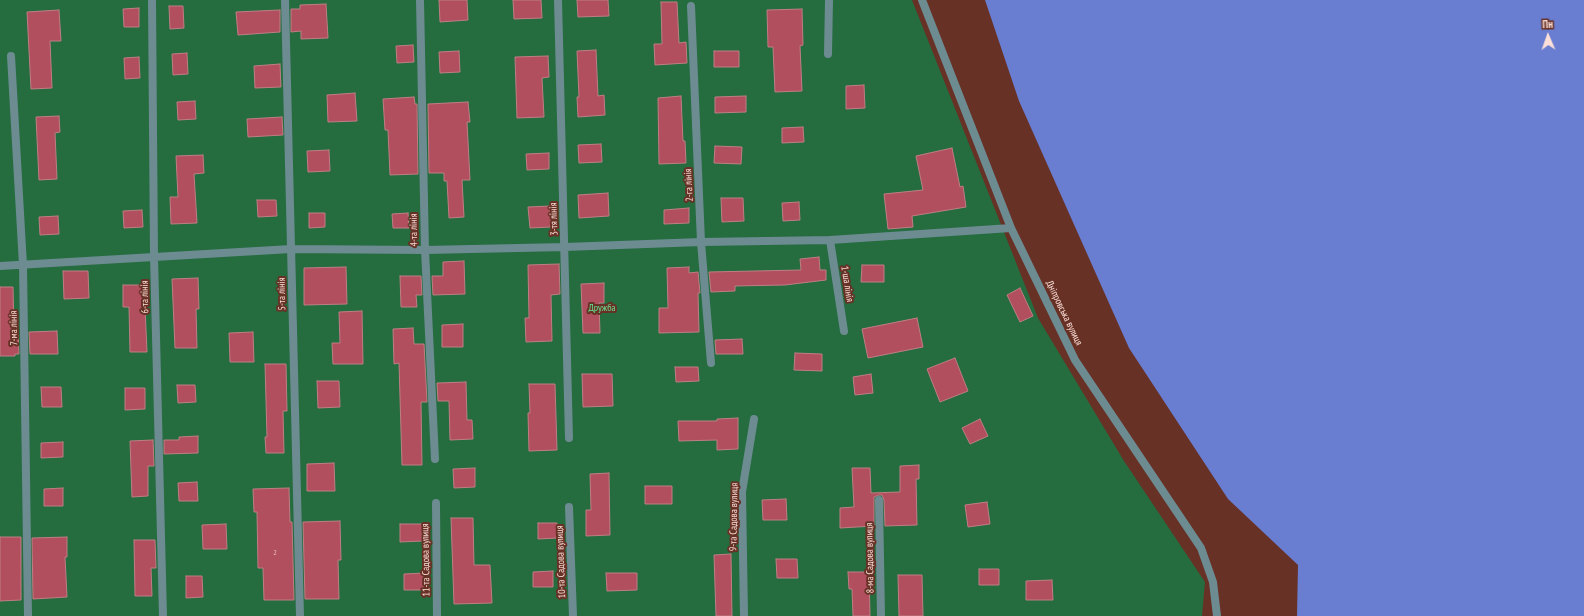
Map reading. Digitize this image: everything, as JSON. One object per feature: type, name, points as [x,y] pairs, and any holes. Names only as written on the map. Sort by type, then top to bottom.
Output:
[{"type":"street","name":"6-та лінія","points":[[152,0],[154,256],[163,616]]},
{"type":"street","name":"5-та лінія","points":[[285,0],[300,616]]},
{"type":"street","name":"4-та лінія","points":[[420,0],[425,250],[435,459]]},
{"type":"street","name":"3-тя лінія","points":[[558,0],[569,438]]},
{"type":"street","points":[[828,54],[829,0]]},
{"type":"street","name":"Дніпровська вулиця","points":[[922,0],[1011,228],[1075,360],[1201,548],[1213,582],[1217,616]]},
{"type":"street","name":"2-га лінія","points":[[691,6],[701,242],[711,363]]},
{"type":"street","name":"7-ма лінія","points":[[11,56],[23,265],[28,616]]},
{"type":"street","points":[[0,266],[292,249],[425,250],[830,240],[1011,228]]},
{"type":"street","name":"1-ша лінія","points":[[830,240],[844,331]]},
{"type":"street","name":"9-та Садова вулиця","points":[[744,616],[742,492],[754,419]]},
{"type":"street","name":"8-ма Садова вулиця","points":[[879,500],[881,616]]},
{"type":"street","name":"11-та Садова вулиця","points":[[436,503],[438,616]]},
{"type":"street","name":"10-та Садова вулиця","points":[[570,507],[573,616]]},
{"type":"green space","name":"Дружба","points":[[0,0],[912,0],[1038,318],[1124,461],[1205,582],[1202,616],[0,616]]},
{"type":"water","points":[[985,0],[1584,0],[1584,616],[1297,616],[1298,565],[1228,499],[1129,348],[1019,101]]},
{"type":"building","points":[[439,0],[467,0],[468,20],[440,22]]},
{"type":"building","points":[[513,0],[541,0],[542,18],[514,19]]},
{"type":"building","points":[[577,0],[608,0],[609,16],[578,17]]},
{"type":"building","points":[[661,2],[677,2],[679,43],[686,42],[687,63],[655,65],[654,44],[662,44]]},
{"type":"building","points":[[326,4],[328,38],[301,39],[301,31],[291,32],[291,9],[300,9],[300,5]]},
{"type":"building","points":[[169,6],[183,6],[184,28],[170,29]]},
{"type":"building","points":[[139,8],[139,27],[124,27],[123,9]]},
{"type":"building","points":[[802,9],[803,45],[800,46],[802,91],[775,92],[773,47],[768,47],[767,10]]},
{"type":"building","points":[[59,10],[61,41],[50,41],[52,88],[31,89],[27,12]]},
{"type":"building","points":[[280,10],[280,32],[238,35],[236,12]]},
{"type":"building","points":[[413,45],[414,62],[397,63],[396,46]]},
{"type":"building","points":[[596,50],[598,96],[604,95],[605,115],[578,117],[577,97],[579,97],[577,51]]},
{"type":"building","points":[[459,51],[460,72],[440,73],[439,52]]},
{"type":"building","points":[[714,51],[739,51],[739,67],[714,67]]},
{"type":"building","points":[[187,53],[188,74],[173,75],[172,54]]},
{"type":"building","points":[[548,56],[549,77],[542,78],[544,117],[517,118],[515,57]]},
{"type":"building","points":[[139,57],[140,78],[125,79],[124,58]]},
{"type":"building","points":[[280,64],[281,87],[255,88],[254,66]]},
{"type":"building","points":[[864,85],[865,108],[846,109],[846,86]]},
{"type":"building","points":[[355,93],[357,121],[328,122],[327,95]]},
{"type":"building","points":[[681,96],[683,141],[685,141],[686,163],[659,164],[658,98]]},
{"type":"building","points":[[746,96],[746,112],[715,113],[715,97]]},
{"type":"building","points":[[414,97],[415,104],[417,104],[418,174],[390,175],[388,130],[385,130],[383,99]]},
{"type":"building","points":[[195,101],[196,119],[178,120],[177,102]]},
{"type":"building","points":[[468,102],[470,122],[467,122],[470,180],[462,180],[464,217],[449,218],[447,181],[444,181],[444,173],[429,173],[428,104]]},
{"type":"building","points":[[59,116],[60,132],[55,133],[57,179],[39,180],[36,117]]},
{"type":"building","points":[[282,117],[283,135],[248,137],[247,119]]},
{"type":"building","points":[[803,127],[804,142],[782,143],[782,128]]},
{"type":"building","points":[[601,144],[602,162],[579,163],[578,145]]},
{"type":"building","points":[[715,146],[742,147],[741,164],[714,163]]},
{"type":"building","points":[[952,148],[960,187],[963,186],[966,207],[912,216],[913,227],[888,229],[884,194],[923,190],[916,156]]},
{"type":"building","points":[[329,150],[330,171],[308,172],[307,151]]},
{"type":"building","points":[[549,153],[549,169],[527,170],[526,154]]},
{"type":"building","points":[[203,155],[204,173],[194,174],[197,223],[171,224],[170,197],[178,197],[176,156]]},
{"type":"building","points":[[608,193],[609,216],[579,218],[578,195]]},
{"type":"building","points":[[721,198],[743,198],[744,221],[722,222]]},
{"type":"building","points":[[257,200],[276,200],[277,216],[258,217]]},
{"type":"building","points":[[799,202],[800,220],[783,221],[782,203]]},
{"type":"building","points":[[550,206],[551,227],[530,228],[528,207]]},
{"type":"building","points":[[689,208],[689,223],[664,224],[664,210]]},
{"type":"building","points":[[142,210],[143,227],[124,228],[123,211]]},
{"type":"building","points":[[309,213],[325,213],[325,227],[309,228]]},
{"type":"building","points":[[408,213],[409,228],[393,228],[392,214]]},
{"type":"building","points":[[58,216],[59,234],[40,235],[39,217]]},
{"type":"building","points":[[819,257],[820,270],[826,270],[826,280],[785,285],[735,286],[735,291],[711,292],[709,272],[801,270],[800,259]]},
{"type":"building","points":[[464,261],[465,294],[433,295],[432,276],[443,276],[443,262]]},
{"type":"building","points":[[559,264],[560,294],[551,295],[552,341],[526,342],[525,318],[529,318],[528,265]]},
{"type":"building","points":[[862,265],[884,265],[884,282],[861,282]]},
{"type":"building","points":[[346,267],[347,304],[304,305],[304,268]]},
{"type":"building","points":[[689,267],[689,273],[698,272],[700,293],[698,293],[699,332],[659,333],[659,308],[668,308],[667,268]]},
{"type":"building","points":[[63,271],[88,271],[89,298],[64,299]]},
{"type":"building","points":[[400,276],[421,276],[422,295],[416,295],[417,307],[401,307]]},
{"type":"building","points":[[198,278],[199,309],[196,309],[197,348],[175,348],[172,279]]},
{"type":"building","points":[[604,283],[604,303],[599,303],[600,333],[583,333],[581,284]]},
{"type":"building","points":[[123,285],[144,285],[147,352],[130,352],[129,307],[123,307]]},
{"type":"building","points":[[0,287],[13,287],[14,332],[18,332],[19,354],[15,354],[15,356],[0,356]]},
{"type":"building","points":[[1020,288],[1033,316],[1020,322],[1007,295]]},
{"type":"building","points":[[362,311],[363,364],[333,364],[332,343],[340,343],[339,312]]},
{"type":"building","points":[[917,318],[923,347],[868,358],[862,329]]},
{"type":"building","points":[[463,324],[463,347],[442,347],[442,325]]},
{"type":"building","points":[[413,328],[414,344],[424,344],[427,402],[421,402],[422,465],[402,465],[399,363],[394,364],[393,329]]},
{"type":"building","points":[[57,331],[58,354],[30,354],[29,332]]},
{"type":"building","points":[[253,332],[254,362],[230,362],[229,333]]},
{"type":"building","points":[[742,339],[743,354],[716,354],[715,340]]},
{"type":"building","points":[[795,353],[822,354],[822,371],[794,370]]},
{"type":"building","points":[[955,358],[968,391],[940,402],[927,369]]},
{"type":"building","points":[[265,364],[286,364],[287,411],[283,411],[284,453],[266,453]]},
{"type":"building","points":[[675,367],[698,367],[699,381],[676,382]]},
{"type":"building","points":[[582,374],[612,374],[613,406],[583,407]]},
{"type":"building","points":[[871,374],[873,393],[855,395],[853,377]]},
{"type":"building","points":[[317,381],[339,381],[340,407],[318,408]]},
{"type":"building","points":[[466,382],[467,420],[472,420],[473,439],[450,440],[449,401],[438,401],[437,383]]},
{"type":"building","points":[[529,384],[555,384],[557,450],[529,451]]},
{"type":"building","points":[[177,385],[195,385],[196,402],[178,403]]},
{"type":"building","points":[[41,387],[61,387],[62,407],[42,407]]},
{"type":"building","points":[[125,388],[145,388],[145,409],[125,410]]},
{"type":"building","points":[[738,418],[738,449],[717,450],[717,440],[679,441],[678,421],[717,421],[717,419]]},
{"type":"building","points":[[980,419],[988,436],[970,444],[962,428]]},
{"type":"building","points":[[198,436],[198,453],[164,454],[164,440],[179,440],[179,437]]},
{"type":"building","points":[[153,440],[154,466],[148,466],[148,496],[132,497],[130,441]]},
{"type":"building","points":[[63,442],[63,457],[41,458],[41,443]]},
{"type":"building","points":[[334,463],[335,491],[307,491],[307,464]]},
{"type":"building","points":[[919,465],[919,479],[916,479],[917,525],[885,526],[884,500],[882,495],[879,495],[874,497],[874,526],[840,528],[840,508],[854,507],[852,468],[870,468],[871,493],[900,492],[900,466]]},
{"type":"building","points":[[475,468],[475,487],[454,488],[453,469]]},
{"type":"building","points":[[609,473],[610,535],[586,536],[586,510],[591,510],[590,474]]},
{"type":"building","points":[[197,482],[198,501],[179,501],[178,483]]},
{"type":"building","points":[[645,486],[672,486],[672,504],[645,504]]},
{"type":"building","points":[[63,488],[63,506],[44,506],[44,489]]},
{"type":"building","points":[[289,488],[290,522],[292,522],[294,600],[264,600],[263,568],[258,568],[257,512],[254,512],[253,489]]},
{"type":"building","points":[[786,499],[787,520],[763,520],[762,500]]},
{"type":"building","points":[[987,502],[990,524],[968,527],[965,505]]},
{"type":"building","points":[[451,518],[473,518],[474,565],[490,565],[492,603],[454,604]]},
{"type":"building","points":[[340,521],[341,560],[338,560],[339,599],[305,599],[303,522]]},
{"type":"building","points":[[538,523],[557,523],[558,538],[538,539]]},
{"type":"building","points":[[226,524],[227,549],[203,549],[202,525]]},
{"type":"building","points":[[400,524],[422,524],[422,541],[400,542]]},
{"type":"building","points":[[0,537],[21,537],[21,600],[0,601]]},
{"type":"building","points":[[67,537],[67,557],[65,557],[67,597],[33,599],[32,538]]},
{"type":"building","points":[[134,540],[155,540],[156,568],[151,568],[152,596],[135,596]]},
{"type":"building","points":[[731,554],[732,616],[716,616],[714,555]]},
{"type":"building","points":[[776,559],[797,559],[798,578],[777,578]]},
{"type":"building","points":[[979,569],[999,569],[999,585],[979,585]]},
{"type":"building","points":[[553,571],[553,587],[533,587],[533,572]]},
{"type":"building","points":[[848,572],[869,572],[870,616],[853,616],[852,589],[849,589]]},
{"type":"building","points":[[424,573],[424,590],[404,590],[404,574]]},
{"type":"building","points":[[606,573],[637,573],[637,590],[607,591]]},
{"type":"building","points":[[898,575],[922,575],[923,616],[899,616]]},
{"type":"building","points":[[186,576],[202,576],[203,597],[186,598]]},
{"type":"building","points":[[1052,580],[1053,600],[1026,600],[1026,581]]}]
